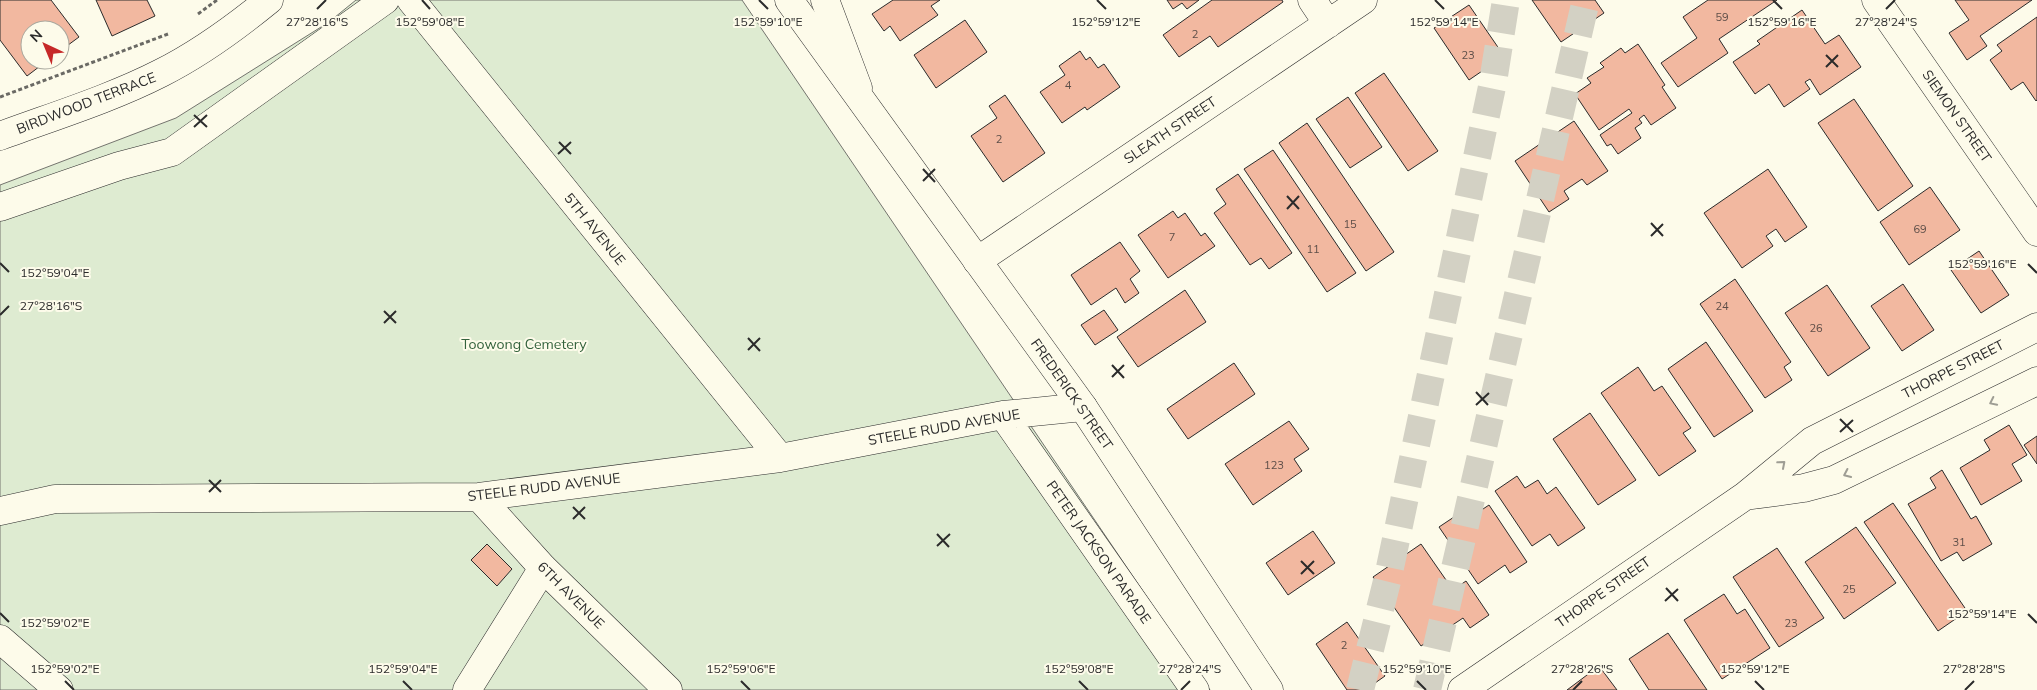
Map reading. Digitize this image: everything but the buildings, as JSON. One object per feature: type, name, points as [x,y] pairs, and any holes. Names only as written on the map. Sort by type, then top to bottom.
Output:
[{"type":"main road","name":"BIRDWOOD TERRACE","points":[[0,136],[95,102],[162,73],[240,24],[269,0]]},
{"type":"main road","points":[[0,207],[119,166],[172,152],[385,0]]},
{"type":"main road","name":"5TH AVENUE","points":[[411,0],[780,458]]},
{"type":"main road","name":"FREDERICK STREET","points":[[789,0],[1083,407],[1269,690]]},
{"type":"main road","name":"FREDERICK STREET","points":[[825,0],[864,106]]},
{"type":"main road","points":[[1312,0],[1328,24]]},
{"type":"main road","name":"SLEATH STREET","points":[[977,261],[1363,0]]},
{"type":"main road","name":"SIEMON STREET","points":[[1876,0],[2037,232]]},
{"type":"main road","name":"THORPE STREET","points":[[1462,690],[1745,496],[1812,441],[2037,327]]},
{"type":"main road","name":"THORPE STREET","points":[[1745,496],[1804,488],[1834,480],[2037,381]]},
{"type":"main road","name":"STEELE RUDD AVENUE","points":[[0,510],[55,499],[479,497],[780,458],[1003,415],[1083,407]]},
{"type":"main road","name":"PETER JACKSON PARADE","points":[[1003,415],[1195,690]]},
{"type":"main road","name":"6TH AVENUE","points":[[479,497],[543,568],[668,690]]},
{"type":"main road","points":[[467,690],[543,568]]},
{"type":"main road","points":[[0,639],[59,690]]},
{"type":"path","points":[[196,16],[217,0]]},
{"type":"path","points":[[0,97],[174,31]]},
{"type":"green space","name":"Toowong Cemetery","points":[[356,0],[742,0],[1210,690],[0,690],[0,185],[176,118],[329,22]]},
{"type":"tunnel","points":[[1360,690],[1388,577],[1493,82],[1506,0]]},
{"type":"tunnel","points":[[1427,690],[1586,0]]}]
